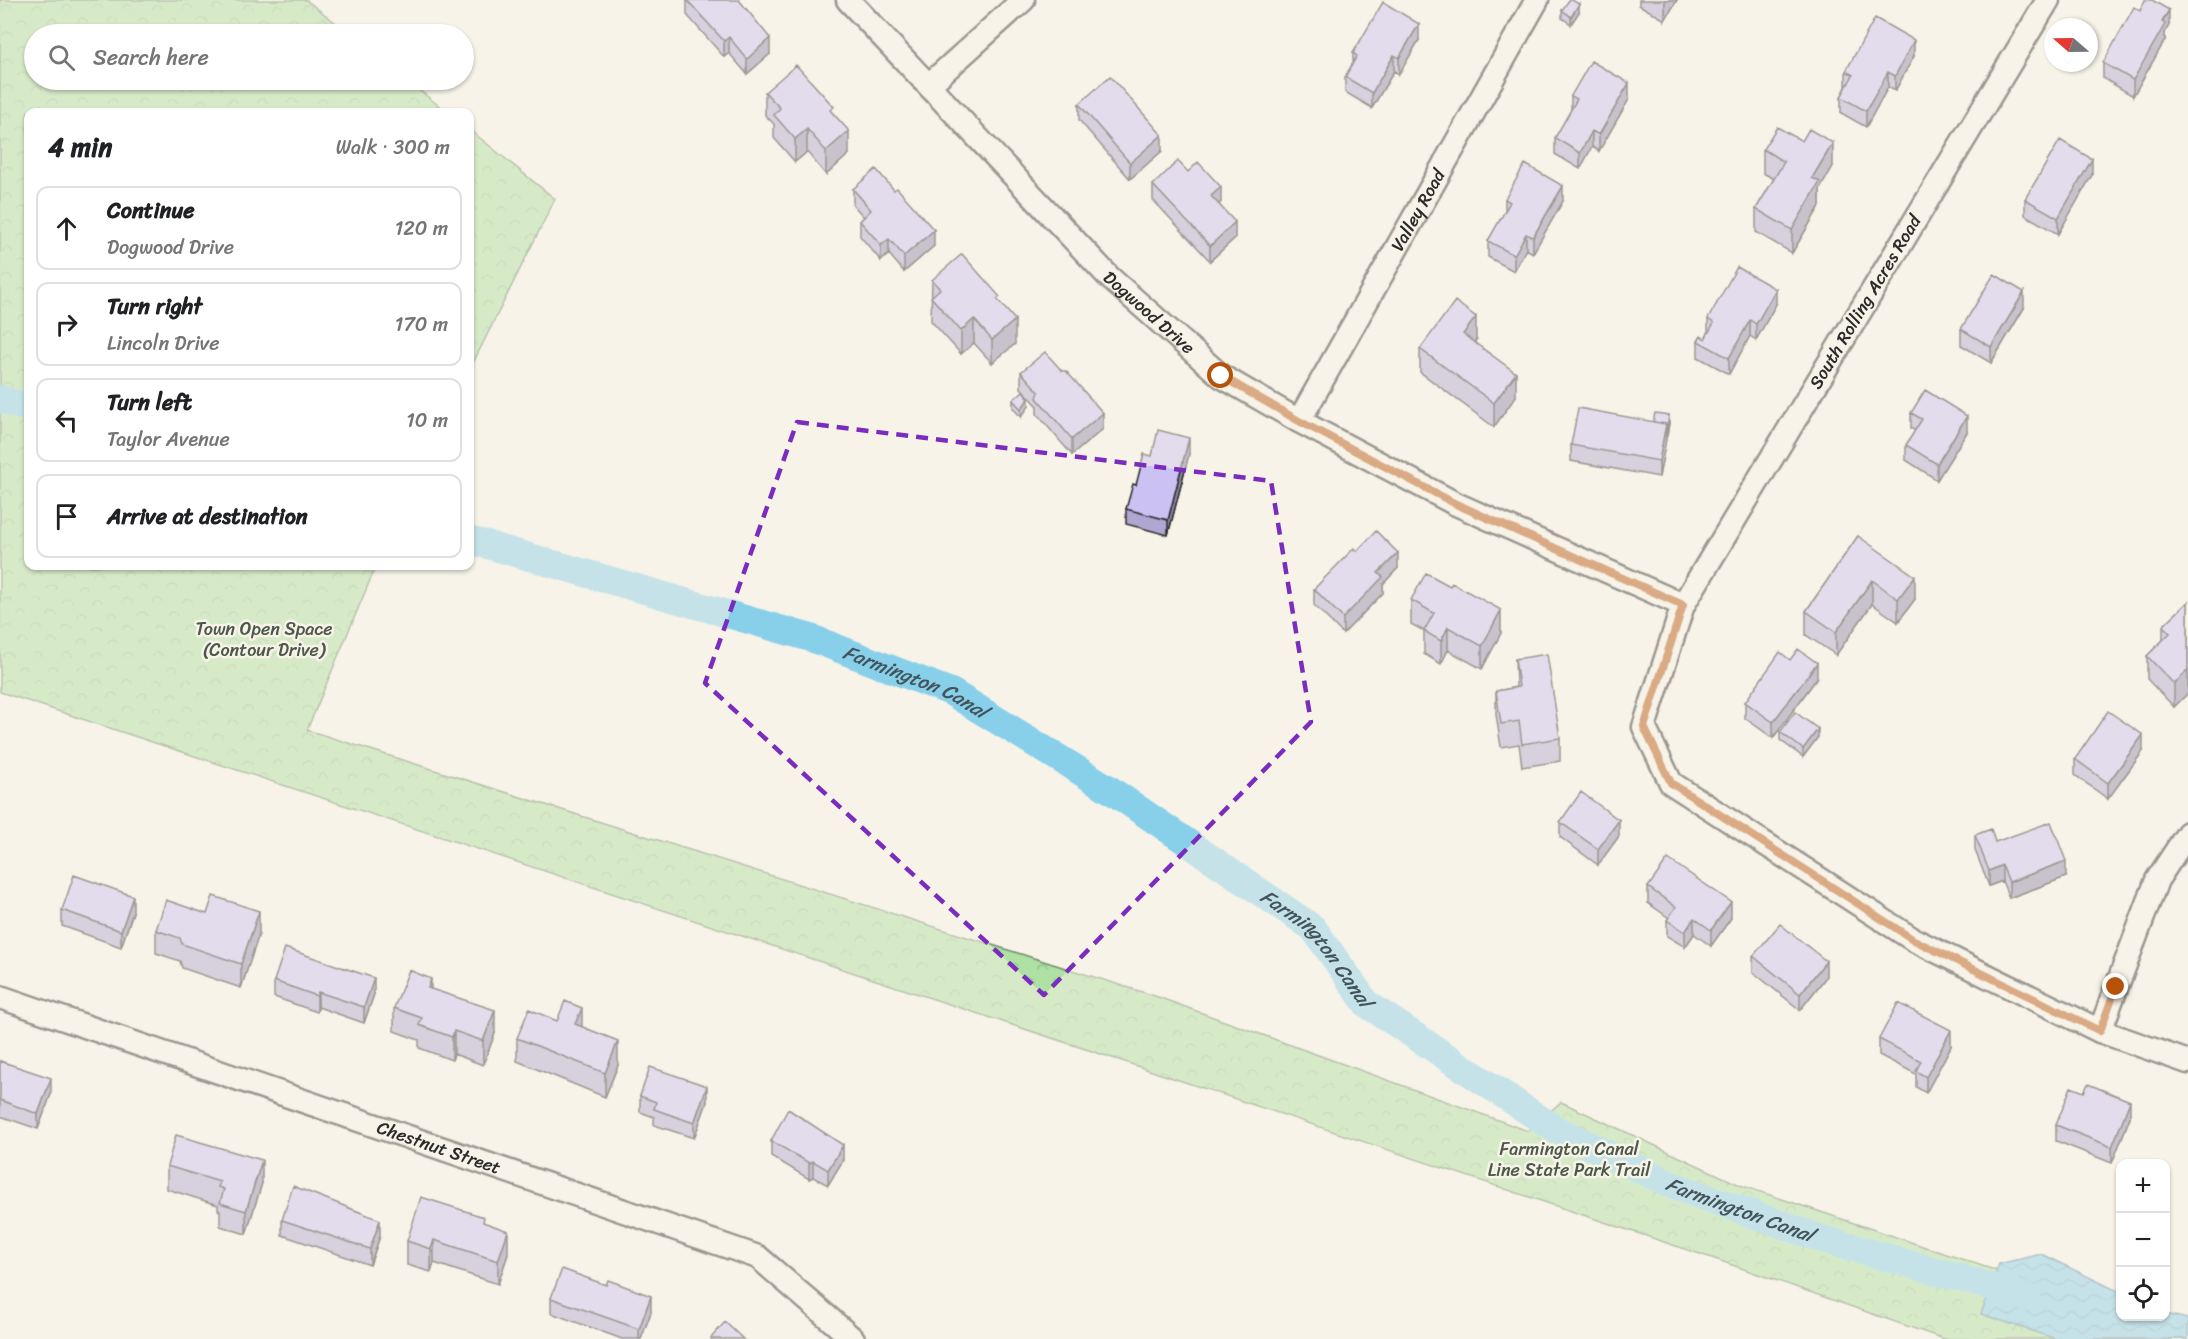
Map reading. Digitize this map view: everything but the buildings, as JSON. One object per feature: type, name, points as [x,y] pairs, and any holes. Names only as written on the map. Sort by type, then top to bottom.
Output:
[{"type":"street","name":"Dogwood Drive","points":[[848,0],[930,84],[1110,278],[1221,376],[1299,421],[1456,504],[1683,605]]},
{"type":"street","points":[[930,84],[1023,0]]},
{"type":"street","name":"Valley Road","points":[[1299,421],[1537,0]]},
{"type":"street","name":"South Rolling Acres Road","points":[[2048,0],[1683,605],[1644,727],[1671,783],[1914,940],[2100,1031],[2188,1062]]},
{"type":"street","points":[[2100,1031],[2157,880],[2188,834]]},
{"type":"street","name":"Chestnut Street","points":[[0,997],[758,1257],[853,1339]]},
{"type":"highlighted area","points":[[797,422],[1271,481],[1311,722],[1044,995],[705,683]]},
{"type":"green space","name":"Farmington Canal Line State Park Trail","points":[[0,0],[306,0],[337,24],[24,24],[24,90],[419,90],[442,108],[24,108],[24,570],[374,570],[307,730],[1155,996],[1528,1131],[1561,1102],[1740,1185],[2116,1311],[2116,1321],[2135,1321],[2188,1339],[1944,1339],[1715,1259],[1128,1063],[0,692]]},
{"type":"green space","points":[[474,133],[555,199],[474,361]]},
{"type":"water","points":[[2041,1254],[2116,1290],[2116,1321],[2170,1321],[2170,1315],[2188,1319],[2188,1339],[2056,1339],[1981,1314],[1999,1264]]},
{"type":"waterway","name":"Farmington Canal","points":[[0,399],[24,407]]},
{"type":"waterway","name":"Farmington Canal","points":[[474,541],[811,638],[951,692],[1109,789],[1313,928],[1367,1004],[1555,1129],[1677,1187],[1822,1239],[2027,1297]]},
{"type":"route","points":[[1221,376],[1299,421],[1456,504],[1683,605],[1644,727],[1671,783],[1914,940],[2100,1031],[2116,987]]},
{"type":"park label","name":"Town Open Space (Contour Drive)","points":[[264,639]]}]
